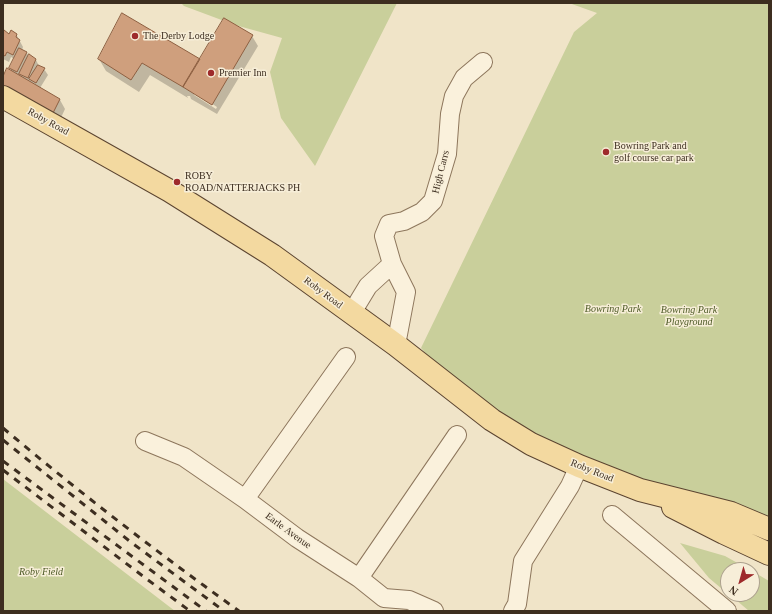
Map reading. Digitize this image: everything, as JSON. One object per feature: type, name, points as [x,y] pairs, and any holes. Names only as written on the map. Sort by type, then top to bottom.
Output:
[{"type":"main road","name":"Roby Road","points":[[3,96],[170,191],[272,255],[351,314],[396,345],[492,420],[511,433],[579,466],[640,490],[769,554]]},
{"type":"main road","name":"Roby Road","points":[[640,490],[731,513],[769,529]]},
{"type":"street","name":"High Carrs","points":[[396,345],[406,292],[392,264],[384,236],[389,224],[404,221],[422,212],[433,201],[447,154],[450,114],[454,96],[464,78],[483,62]]},
{"type":"street","points":[[351,314],[368,286],[392,264]]},
{"type":"street","points":[[245,499],[346,357]]},
{"type":"street","points":[[359,578],[457,436]]},
{"type":"street","name":"Earle Avenue","points":[[145,441],[184,457],[245,499],[297,538],[359,578],[384,598],[408,600],[434,611]]},
{"type":"street","points":[[513,611],[517,604],[523,561],[570,486],[579,466]]},
{"type":"street","points":[[612,515],[727,611]]},
{"type":"green space","points":[[181,3],[397,3],[315,166],[281,118],[270,72],[282,38],[235,25],[184,6]]},
{"type":"green space","name":"Bowring Park","points":[[569,3],[769,3],[769,529],[640,490],[467,400],[421,348],[574,32],[597,13]]},
{"type":"green space","name":"Roby Field","points":[[3,479],[175,611],[3,611]]},
{"type":"green space","points":[[680,543],[725,556],[736,562],[720,562],[720,587],[709,578]]},
{"type":"green space","points":[[760,576],[769,581],[769,611],[749,611],[738,602],[760,602]]},
{"type":"building","name":"The Derby Lodge","points":[[122,13],[200,59],[183,87],[142,63],[131,80],[98,59]]},
{"type":"building","name":"Premier Inn","points":[[224,18],[253,35],[212,105],[183,87]]},
{"type":"building","points":[[4,30],[9,34],[11,30],[17,34],[16,37],[20,40],[13,55],[7,52],[5,56],[3,55]]},
{"type":"building","points":[[19,48],[27,52],[17,72],[9,68]]},
{"type":"building","points":[[29,54],[36,59],[28,78],[19,74]]},
{"type":"building","points":[[38,65],[45,68],[36,83],[29,79]]},
{"type":"building","points":[[7,68],[60,99],[53,113],[3,86],[3,77]]},
{"type":"railway","points":[[3,428],[119,522],[239,611]]},
{"type":"railway","points":[[3,440],[132,543],[224,611]]},
{"type":"railway","points":[[3,461],[206,611]]},
{"type":"railway","points":[[3,470],[190,611]]},
{"type":"place","name":"The Derby Lodge","points":[[135,36]]},
{"type":"place","name":"Premier Inn","points":[[211,73]]},
{"type":"place","name":"Bowring Park and golf course car park","points":[[606,152]]},
{"type":"place","name":"ROBY ROAD/NATTERJACKS PH","points":[[177,182]]},
{"type":"park label","name":"Bowring Park Playground","points":[[689,316]]}]
